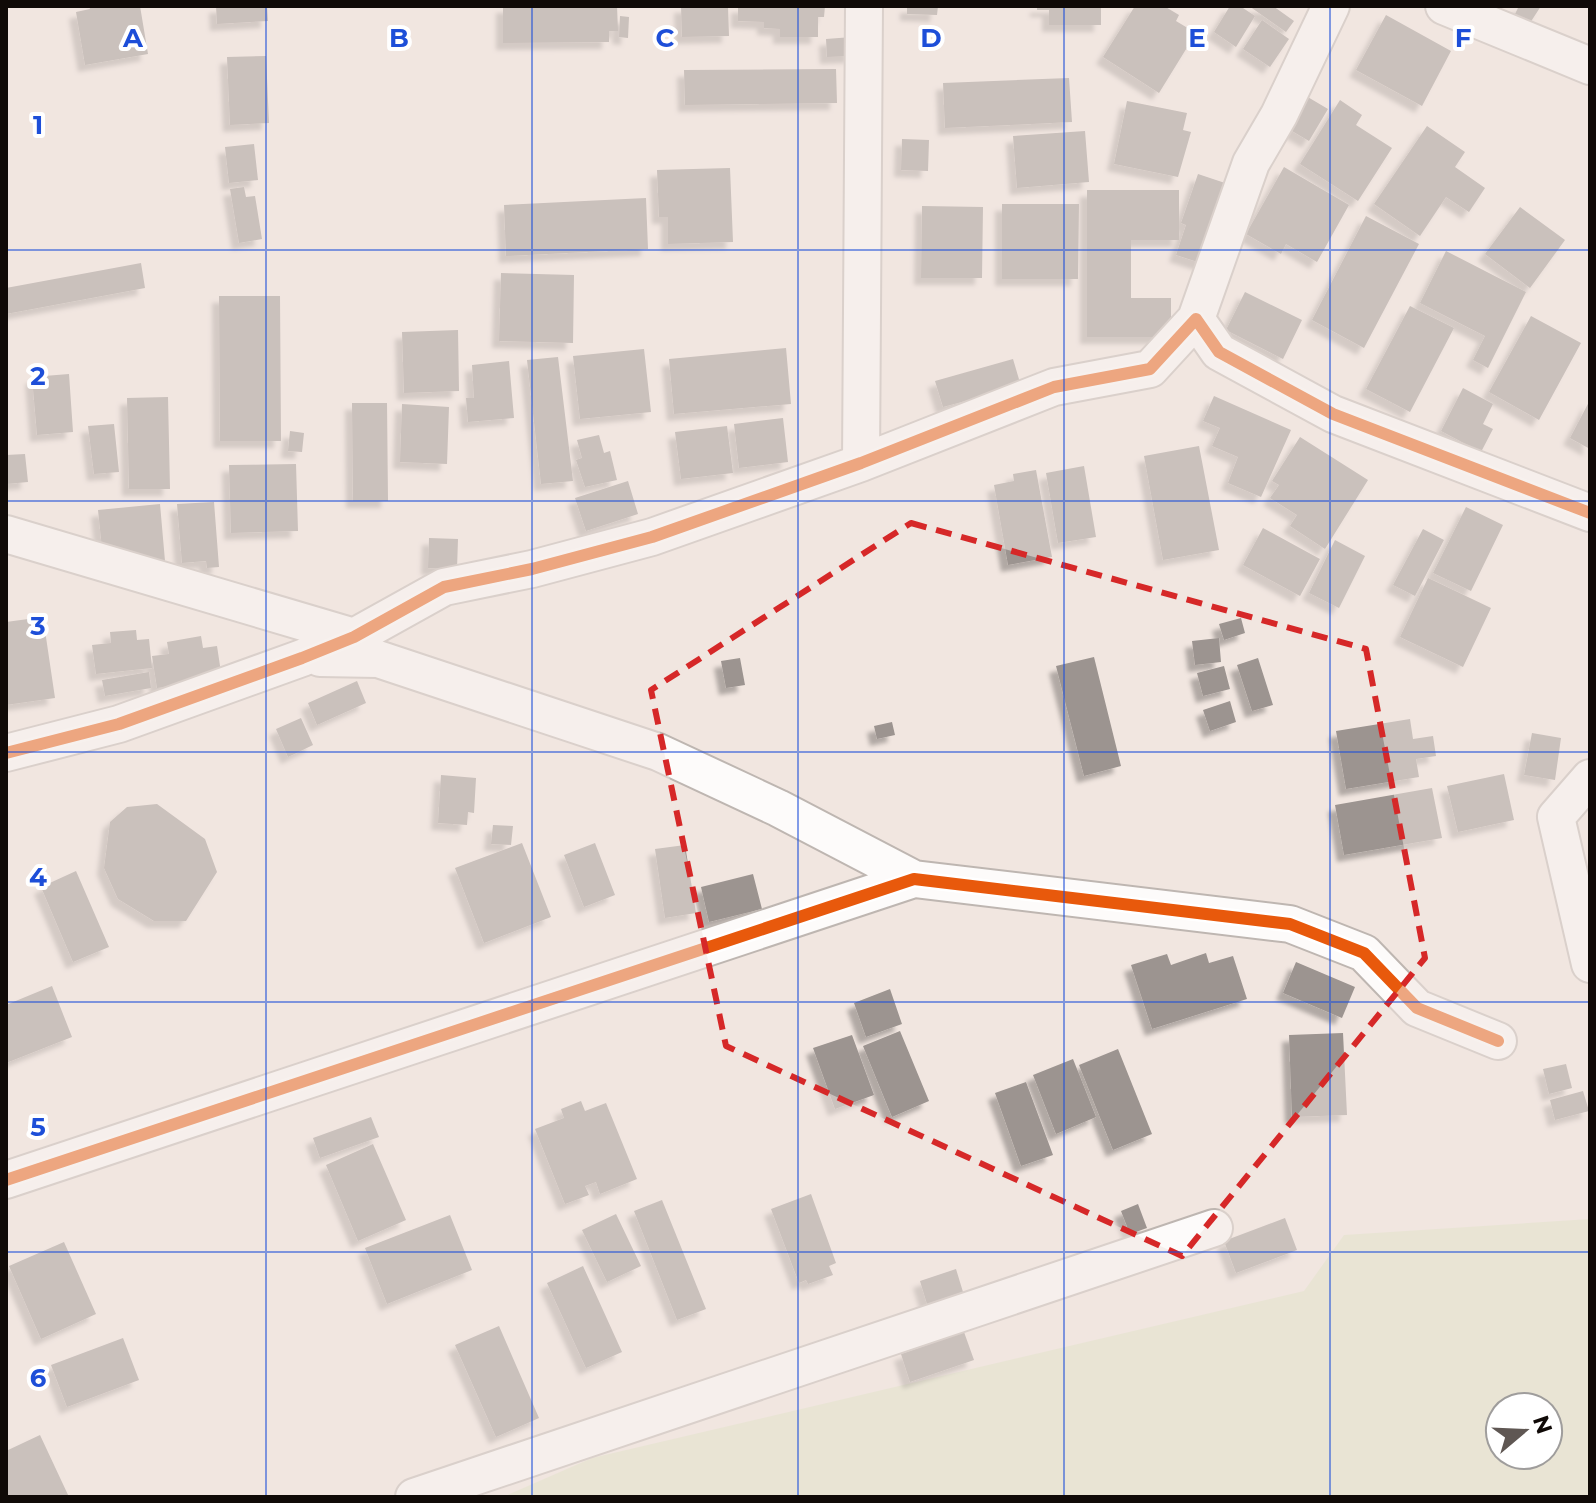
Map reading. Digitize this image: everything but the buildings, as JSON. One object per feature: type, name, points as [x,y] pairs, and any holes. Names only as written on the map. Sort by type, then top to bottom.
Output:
[{"type":"street","points":[[861,463],[864,6]]},
{"type":"street","points":[[6,753],[119,724],[302,658],[354,637],[444,587],[532,569],[652,537],[861,463],[1054,387],[1150,369],[1196,319],[1251,163],[1279,115],[1331,6]]},
{"type":"street","points":[[1444,6],[1590,66]]},
{"type":"street","points":[[1196,319],[1219,352],[1333,414],[1590,513]]},
{"type":"street","points":[[6,534],[354,637]]},
{"type":"street","points":[[302,658],[378,659],[658,752],[778,808],[914,879],[1290,924],[1364,953],[1417,1008],[1498,1041]]},
{"type":"street","points":[[1590,778],[1556,817],[1590,964]]},
{"type":"street","points":[[6,1180],[914,879]]},
{"type":"street","points":[[414,1497],[1214,1228]]},
{"type":"highlighted area","points":[[911,523],[1366,649],[1425,958],[1182,1256],[726,1046],[651,690]]},
{"type":"green space","points":[[1590,1219],[1590,1497],[503,1497],[592,1458],[1304,1291],[1344,1235]]},
{"type":"cycle path","points":[[6,753],[119,724],[302,658],[354,637],[444,587],[532,569],[652,537],[861,463],[1054,387],[1150,369],[1196,319],[1219,352],[1333,414],[1590,513]]},
{"type":"cycle path","points":[[6,1180],[914,879],[1290,924],[1364,953],[1417,1008],[1498,1041]]}]
